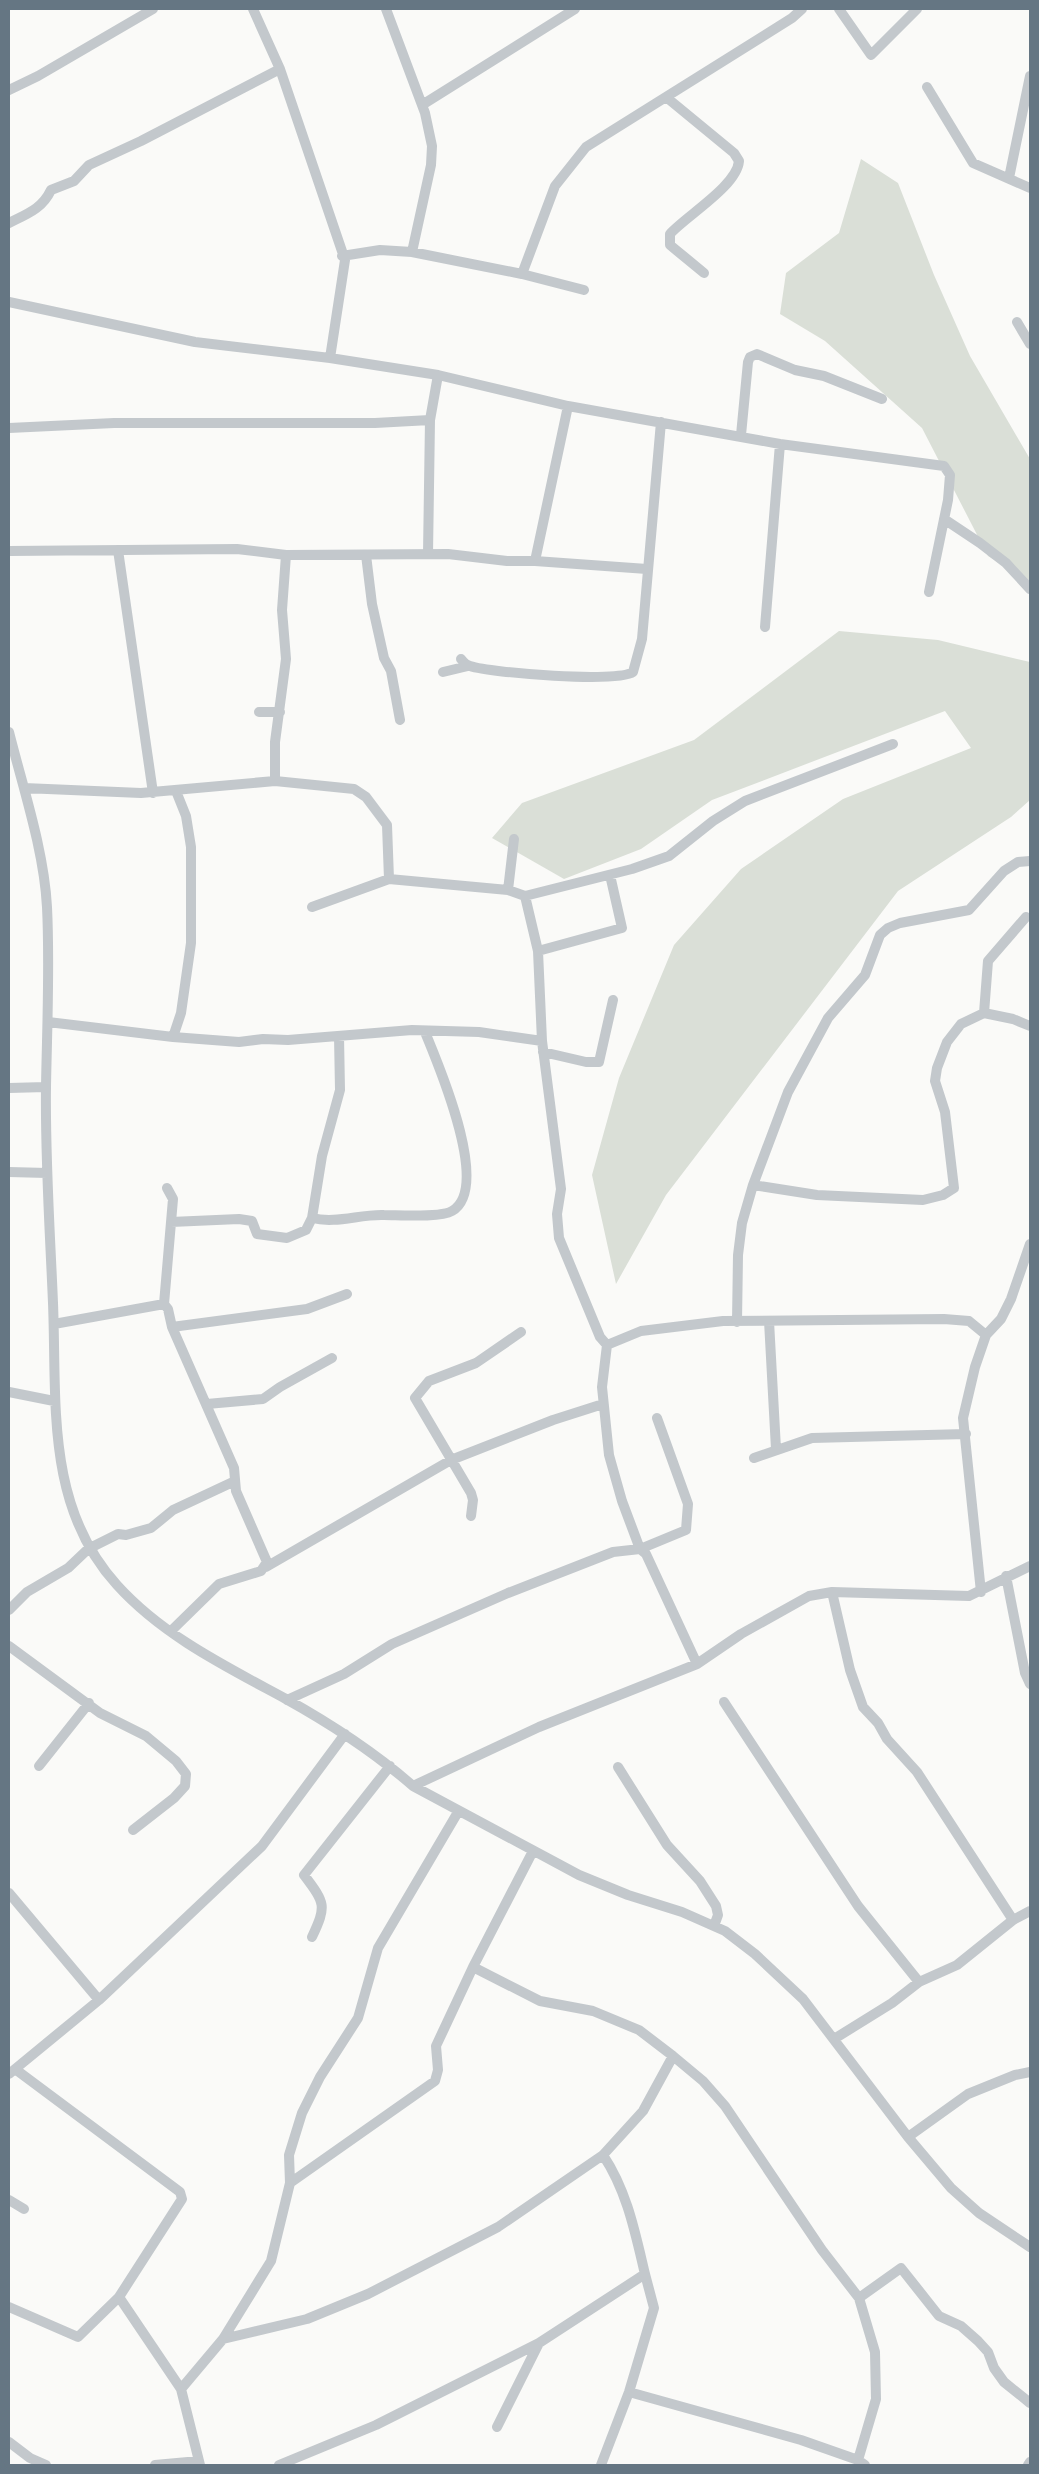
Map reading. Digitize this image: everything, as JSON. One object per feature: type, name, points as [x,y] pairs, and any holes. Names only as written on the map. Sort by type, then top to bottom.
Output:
[{"type":"street","points":[[9,90],[38,76],[153,9]]},
{"type":"street","points":[[253,9],[280,69],[342,256],[345,260],[330,358]]},
{"type":"street","points":[[386,9],[422,105],[432,146],[431,166],[412,252]]},
{"type":"street","points":[[422,105],[575,9]]},
{"type":"street","points":[[522,274],[543,215],[562,175],[593,142],[625,124],[792,18],[802,9]]},
{"type":"street","points":[[839,9],[871,55],[917,9]]},
{"type":"street","points":[[9,223],[38,208],[45,201],[51,190],[74,181],[89,165],[168,128],[280,69]]},
{"type":"street","points":[[1009,178],[1030,76]]},
{"type":"street","points":[[927,87],[974,164],[986,171],[1009,178],[1030,188]]},
{"type":"street","points":[[666,97],[734,152],[739,161],[736,173],[697,213],[670,234],[670,245],[704,273]]},
{"type":"street","points":[[342,256],[380,250],[412,252],[522,274],[584,290]]},
{"type":"street","points":[[9,302],[195,342],[330,358],[438,375],[568,406],[741,435],[780,444],[944,466],[950,475],[944,519],[929,592]]},
{"type":"street","points":[[1017,322],[1030,344]]},
{"type":"street","points":[[741,435],[748,362],[750,357],[757,354],[795,370],[824,376],[882,399]]},
{"type":"street","points":[[428,554],[430,420],[438,375]]},
{"type":"street","points":[[535,561],[568,406]]},
{"type":"street","points":[[9,428],[114,423],[375,423],[430,420]]},
{"type":"street","points":[[443,672],[464,662],[498,672],[588,676],[630,674],[633,672],[642,639],[661,422]]},
{"type":"street","points":[[765,627],[780,444]]},
{"type":"street","points":[[944,519],[980,543],[1006,564],[1030,588]]},
{"type":"street","points":[[9,551],[237,549],[286,555],[428,554],[508,561],[535,561],[647,569]]},
{"type":"street","points":[[118,550],[153,793]]},
{"type":"street","points":[[276,782],[276,742],[286,659],[282,610],[286,555]]},
{"type":"street","points":[[366,555],[372,604],[384,658],[391,671],[400,720]]},
{"type":"street","points":[[258,712],[280,712]]},
{"type":"street","points":[[9,732],[40,860],[47,905],[47,1173],[54,1324],[54,1402],[61,1459],[72,1505],[88,1549],[118,1586],[171,1631],[230,1670],[287,1700],[345,1734],[390,1766],[413,1786],[458,1812],[579,1875],[620,1892],[682,1912],[714,1926],[755,1954],[792,1988],[834,2039],[908,2137],[951,2188],[979,2213],[1030,2247]]},
{"type":"street","points":[[312,907],[389,879],[508,890],[525,896],[610,875],[669,856],[713,821],[744,801],[893,744]]},
{"type":"street","points":[[24,788],[153,793],[276,782],[344,786],[354,789],[366,797],[387,825],[389,879]]},
{"type":"street","points":[[173,1037],[181,1013],[191,935],[191,848],[186,816],[176,790]]},
{"type":"street","points":[[508,890],[514,839]]},
{"type":"street","points":[[737,1322],[738,1254],[742,1223],[753,1185],[788,1092],[828,1018],[865,975],[880,935],[888,928],[900,923],[969,910],[1004,871],[1018,862],[1030,861]]},
{"type":"street","points":[[538,951],[622,928],[610,875]]},
{"type":"street","points":[[525,896],[538,951],[543,1052],[561,1189],[557,1214],[559,1238],[600,1337],[607,1344]]},
{"type":"street","points":[[984,1013],[988,962],[1026,918]]},
{"type":"street","points":[[543,1052],[586,1062],[598,1062],[613,1000]]},
{"type":"street","points":[[753,1185],[817,1195],[923,1200],[943,1195],[954,1188],[945,1112],[935,1081],[937,1068],[947,1042],[961,1024],[984,1013],[1013,1019],[1030,1026]]},
{"type":"street","points":[[48,1022],[173,1037],[239,1042],[412,1030],[425,1032],[479,1032],[542,1041]]},
{"type":"street","points":[[312,1218],[324,1221],[379,1215],[417,1216],[450,1212],[460,1205],[466,1188],[464,1148],[445,1084],[425,1032]]},
{"type":"street","points":[[171,1222],[239,1219],[252,1221],[257,1234],[287,1238],[306,1230],[312,1218],[322,1156],[340,1090],[339,1036]]},
{"type":"street","points":[[9,1088],[46,1087]]},
{"type":"street","points":[[9,1172],[47,1173]]},
{"type":"street","points":[[167,1188],[173,1199],[164,1304],[168,1309],[172,1327],[234,1468],[236,1491],[266,1557],[266,1567]]},
{"type":"street","points":[[981,1592],[976,1561],[966,1434],[963,1418],[975,1367],[986,1335],[1001,1319],[1011,1299],[1030,1244]]},
{"type":"street","points":[[172,1327],[307,1310],[347,1294]]},
{"type":"street","points":[[54,1324],[164,1304]]},
{"type":"street","points":[[607,1344],[641,1332],[716,1322],[944,1318],[969,1321],[986,1335]]},
{"type":"street","points":[[768,1321],[776,1449]]},
{"type":"street","points":[[471,1516],[473,1500],[471,1493],[415,1398],[428,1381],[476,1363],[521,1332]]},
{"type":"street","points":[[607,1344],[602,1387],[603,1404],[609,1455],[616,1481],[640,1549],[646,1554],[697,1664]]},
{"type":"street","points":[[207,1404],[263,1399],[280,1387],[332,1358]]},
{"type":"street","points":[[9,1392],[54,1402]]},
{"type":"street","points":[[171,1631],[219,1584],[261,1571],[451,1460],[553,1420],[603,1404]]},
{"type":"street","points":[[287,1700],[344,1674],[392,1644],[449,1618],[613,1552],[640,1549],[686,1530],[688,1504],[657,1418]]},
{"type":"street","points":[[754,1458],[812,1438],[966,1434]]},
{"type":"street","points":[[9,1610],[26,1592],[68,1568],[88,1549],[118,1534],[126,1535],[151,1528],[173,1510],[234,1481]]},
{"type":"street","points":[[413,1786],[539,1728],[697,1664],[741,1634],[809,1596],[832,1592],[969,1596],[981,1592],[1006,1576],[1030,1566]]},
{"type":"street","points":[[1006,1576],[1025,1673],[1030,1684]]},
{"type":"street","points":[[832,1592],[850,1670],[863,1707],[878,1723],[887,1739],[917,1772],[1013,1920]]},
{"type":"street","points":[[9,1646],[89,1703],[100,1713],[146,1736],[176,1761],[186,1774],[185,1786],[174,1798],[133,1830]]},
{"type":"street","points":[[724,1702],[858,1906],[919,1982]]},
{"type":"street","points":[[39,1766],[89,1703]]},
{"type":"street","points":[[9,2307],[78,2337],[119,2297],[182,2199],[180,2192],[12,2071],[100,2000],[262,1846],[345,1734]]},
{"type":"street","points":[[312,1937],[323,1914],[321,1898],[304,1875],[390,1766]]},
{"type":"street","points":[[618,1767],[667,1845],[700,1881],[716,1906],[718,1914],[714,1926]]},
{"type":"street","points":[[181,2389],[223,2339],[272,2261],[290,2183],[289,2155],[302,2113],[320,2077],[358,2018],[378,1948],[458,1812]]},
{"type":"street","points":[[290,2183],[435,2082],[438,2070],[436,2046],[473,1967],[533,1851]]},
{"type":"street","points":[[9,1893],[100,2000]]},
{"type":"street","points":[[834,2039],[892,2003],[919,1982],[956,1965],[1013,1920],[1030,1911]]},
{"type":"street","points":[[473,1967],[540,2001],[593,2011],[638,2030],[702,2081],[725,2106],[822,2250],[859,2298],[875,2352],[876,2399],[862,2463],[801,2440],[629,2392]]},
{"type":"street","points":[[223,2339],[307,2319],[368,2294],[498,2226],[603,2155],[642,2110],[673,2056]]},
{"type":"street","points":[[908,2137],[968,2094],[1015,2075],[1030,2073]]},
{"type":"street","points":[[601,2465],[629,2392],[654,2308],[627,2200],[603,2155]]},
{"type":"street","points":[[9,2200],[24,2209]]},
{"type":"street","points":[[859,2298],[901,2268],[939,2316],[961,2326],[978,2341],[988,2352],[994,2368],[1004,2382],[1030,2403]]},
{"type":"street","points":[[279,2465],[376,2425],[539,2343],[645,2274]]},
{"type":"street","points":[[119,2297],[181,2389],[199,2463],[155,2465]]},
{"type":"street","points":[[497,2427],[539,2343]]},
{"type":"street","points":[[9,2442],[32,2462],[46,2465]]},
{"type":"shaded area","points":[[861,159],[898,183],[934,275],[970,356],[1030,459],[1030,582],[988,556],[922,428],[825,341],[780,314],[786,273],[839,233]]},
{"type":"shaded area","points":[[839,631],[938,640],[1030,662],[1030,800],[1011,817],[898,891],[666,1195],[616,1284],[592,1175],[619,1078],[674,945],[741,869],[843,799],[971,748],[945,711],[712,800],[641,849],[564,879],[492,838],[522,803],[694,740]]}]
